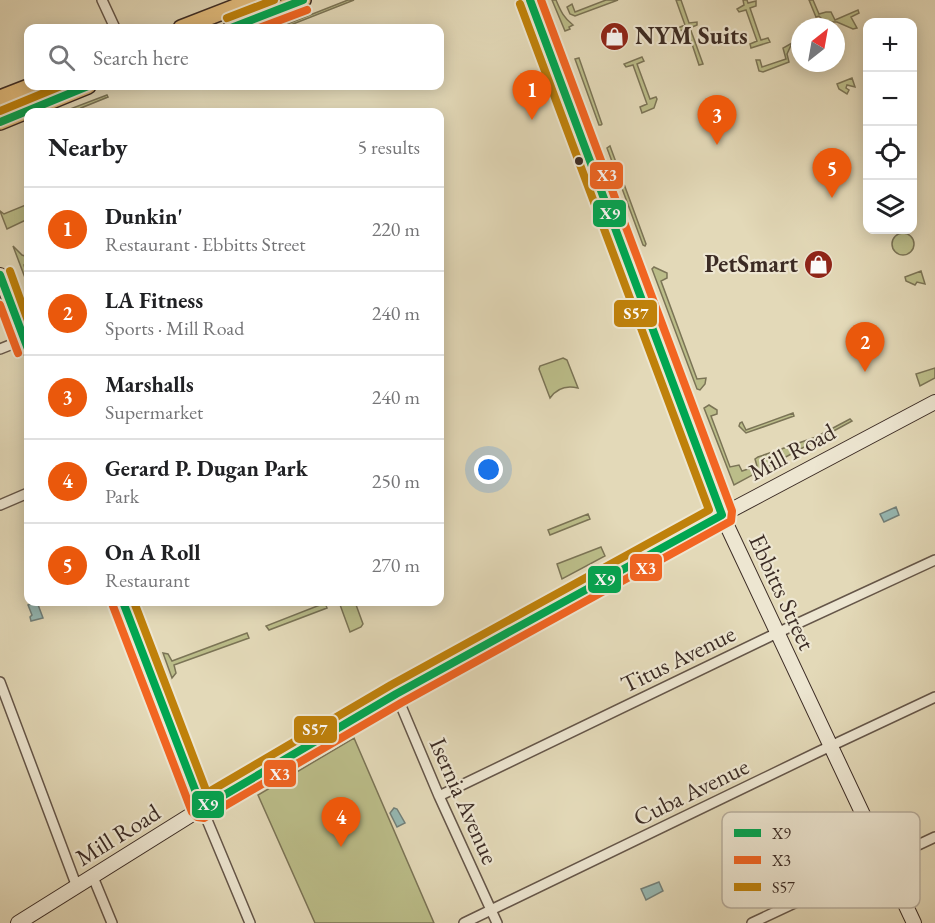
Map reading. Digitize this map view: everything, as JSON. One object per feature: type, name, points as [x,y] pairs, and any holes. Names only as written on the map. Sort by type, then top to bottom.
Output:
[{"type":"main road","points":[[241,24],[303,0]]},
{"type":"main road","points":[[191,24],[247,1]]},
{"type":"main road","points":[[0,98],[24,89]]},
{"type":"main road","points":[[34,108],[78,90]]},
{"type":"main road","points":[[0,122],[24,112]]},
{"type":"street","points":[[102,0],[113,24]]},
{"type":"street","name":"Ebbitts Street","points":[[530,0],[722,515],[861,812]]},
{"type":"street","points":[[0,275],[24,336]]},
{"type":"street","points":[[0,350],[24,345]]},
{"type":"street","name":"Mill Road","points":[[18,923],[202,808],[396,694],[722,515],[935,402]]},
{"type":"street","points":[[0,505],[24,495]]},
{"type":"street","name":"Titus Avenue","points":[[440,796],[777,633],[935,560]]},
{"type":"street","points":[[125,606],[202,808],[250,923]]},
{"type":"street","points":[[0,682],[77,886]]},
{"type":"street","name":"Isernia Avenue","points":[[396,694],[497,923]]},
{"type":"street","name":"Cuba Avenue","points":[[464,923],[935,697]]},
{"type":"street","points":[[920,844],[935,837]]},
{"type":"street","points":[[93,877],[112,923]]},
{"type":"street","points":[[752,923],[783,908]]},
{"type":"street","name":"Ebbitts Street","points":[[907,908],[914,923]]},
{"type":"green space","points":[[348,0],[354,0],[293,24],[287,24]]},
{"type":"green space","points":[[552,0],[556,0],[567,20],[573,25],[569,27],[570,29],[565,31]]},
{"type":"green space","points":[[606,0],[618,0],[575,16],[570,14],[567,7],[572,4],[575,12]]},
{"type":"green space","points":[[676,0],[681,0],[689,23],[697,22],[697,25],[690,28],[703,64],[699,65],[687,29],[679,31],[678,28],[685,25]]},
{"type":"green space","points":[[743,0],[747,0],[748,3],[756,1],[756,6],[750,8],[761,40],[768,38],[770,42],[751,48],[750,44],[757,41],[746,10],[739,12],[737,9],[744,5]]},
{"type":"green space","points":[[809,0],[813,0],[819,14],[831,12],[834,18],[816,17]]},
{"type":"green space","points":[[858,10],[859,13],[851,17],[857,28],[845,26],[845,18],[840,18]]},
{"type":"green space","points":[[791,44],[787,54],[789,62],[763,72],[759,71],[756,60],[760,60],[762,67],[786,59],[783,48]]},
{"type":"green space","points":[[642,57],[644,61],[637,64],[650,99],[656,97],[657,99],[654,108],[642,113],[640,107],[647,104],[633,65],[626,67],[624,64]]},
{"type":"green space","points":[[579,58],[601,125],[599,125],[575,59]]},
{"type":"green space","points":[[852,78],[855,87],[847,85],[846,88],[849,90],[847,94],[839,89],[837,84]]},
{"type":"green space","points":[[107,95],[108,97],[81,108],[73,108]]},
{"type":"green space","points":[[610,146],[646,244],[645,246],[607,148]]},
{"type":"green space","points":[[24,206],[24,221],[7,229],[0,211],[4,214]]},
{"type":"green space","points":[[907,234],[913,240],[911,252],[903,255],[895,252],[892,244],[895,236]]},
{"type":"green space","points":[[13,246],[24,256],[24,275]]},
{"type":"green space","points":[[654,267],[667,273],[667,278],[661,281],[697,379],[706,378],[700,390],[697,389],[652,269]]},
{"type":"green space","points":[[921,271],[925,284],[917,282],[915,285],[906,281],[905,277]]},
{"type":"green space","points":[[563,358],[567,360],[578,388],[562,388],[550,398],[539,369],[540,366]]},
{"type":"green space","points":[[935,368],[935,378],[920,386],[916,374]]},
{"type":"green space","points":[[709,405],[717,410],[717,414],[711,416],[730,467],[739,465],[742,471],[757,466],[755,459],[758,457],[816,437],[850,419],[852,421],[734,485],[704,408]]},
{"type":"green space","points":[[793,413],[794,416],[746,433],[739,426],[742,422],[746,430]]},
{"type":"green space","points":[[588,514],[590,519],[550,535],[548,530]]},
{"type":"green space","points":[[601,547],[605,556],[562,579],[557,564]]},
{"type":"green space","points":[[317,606],[327,608],[269,630],[266,626]]},
{"type":"green space","points":[[340,606],[356,606],[363,624],[350,632]]},
{"type":"green space","points":[[247,633],[249,638],[174,665],[176,673],[172,678],[163,653],[168,654],[172,661]]},
{"type":"green space","points":[[354,738],[434,923],[315,923],[258,795]]},
{"type":"water","points":[[896,507],[899,515],[884,522],[880,514]]},
{"type":"water","points":[[28,606],[38,606],[43,618],[31,621],[32,615]]},
{"type":"water","points":[[394,808],[397,809],[405,823],[397,827],[390,813]]},
{"type":"water","points":[[659,882],[663,891],[646,900],[641,889]]},
{"type":"transit line","name":"S57","points":[[227,18],[274,0]]},
{"type":"transit line","name":"X9","points":[[241,24],[303,0]]},
{"type":"transit line","name":"X9","points":[[125,606],[202,808],[396,694],[722,515],[530,0]]},
{"type":"transit line","name":"X3","points":[[113,606],[192,812],[197,817],[204,818],[401,703],[731,521],[732,511],[541,0]]},
{"type":"transit line","name":"S57","points":[[136,606],[207,793],[391,685],[709,510],[520,4]]},
{"type":"transit line","name":"X3","points":[[270,24],[307,10]]},
{"type":"transit line","name":"S57","points":[[0,111],[51,90]]},
{"type":"transit line","name":"X9","points":[[34,108],[78,90]]},
{"type":"transit line","name":"X9","points":[[0,122],[24,112]]},
{"type":"transit line","name":"S57","points":[[10,271],[24,310]]},
{"type":"transit line","name":"X9","points":[[0,275],[24,338]]},
{"type":"transit line","name":"X3","points":[[0,305],[18,353]]},
{"type":"place","name":"NYM Suits","points":[[614,36]]},
{"type":"place","name":"Dunkin'","points":[[532,120]]},
{"type":"place","name":"Marshalls","points":[[717,145]]},
{"type":"place","name":"On A Roll","points":[[832,198]]},
{"type":"place","name":"PetSmart","points":[[819,264]]},
{"type":"place","name":"LA Fitness","points":[[865,372]]},
{"type":"place","name":"Gerard P. Dugan Park","points":[[341,847]]}]
